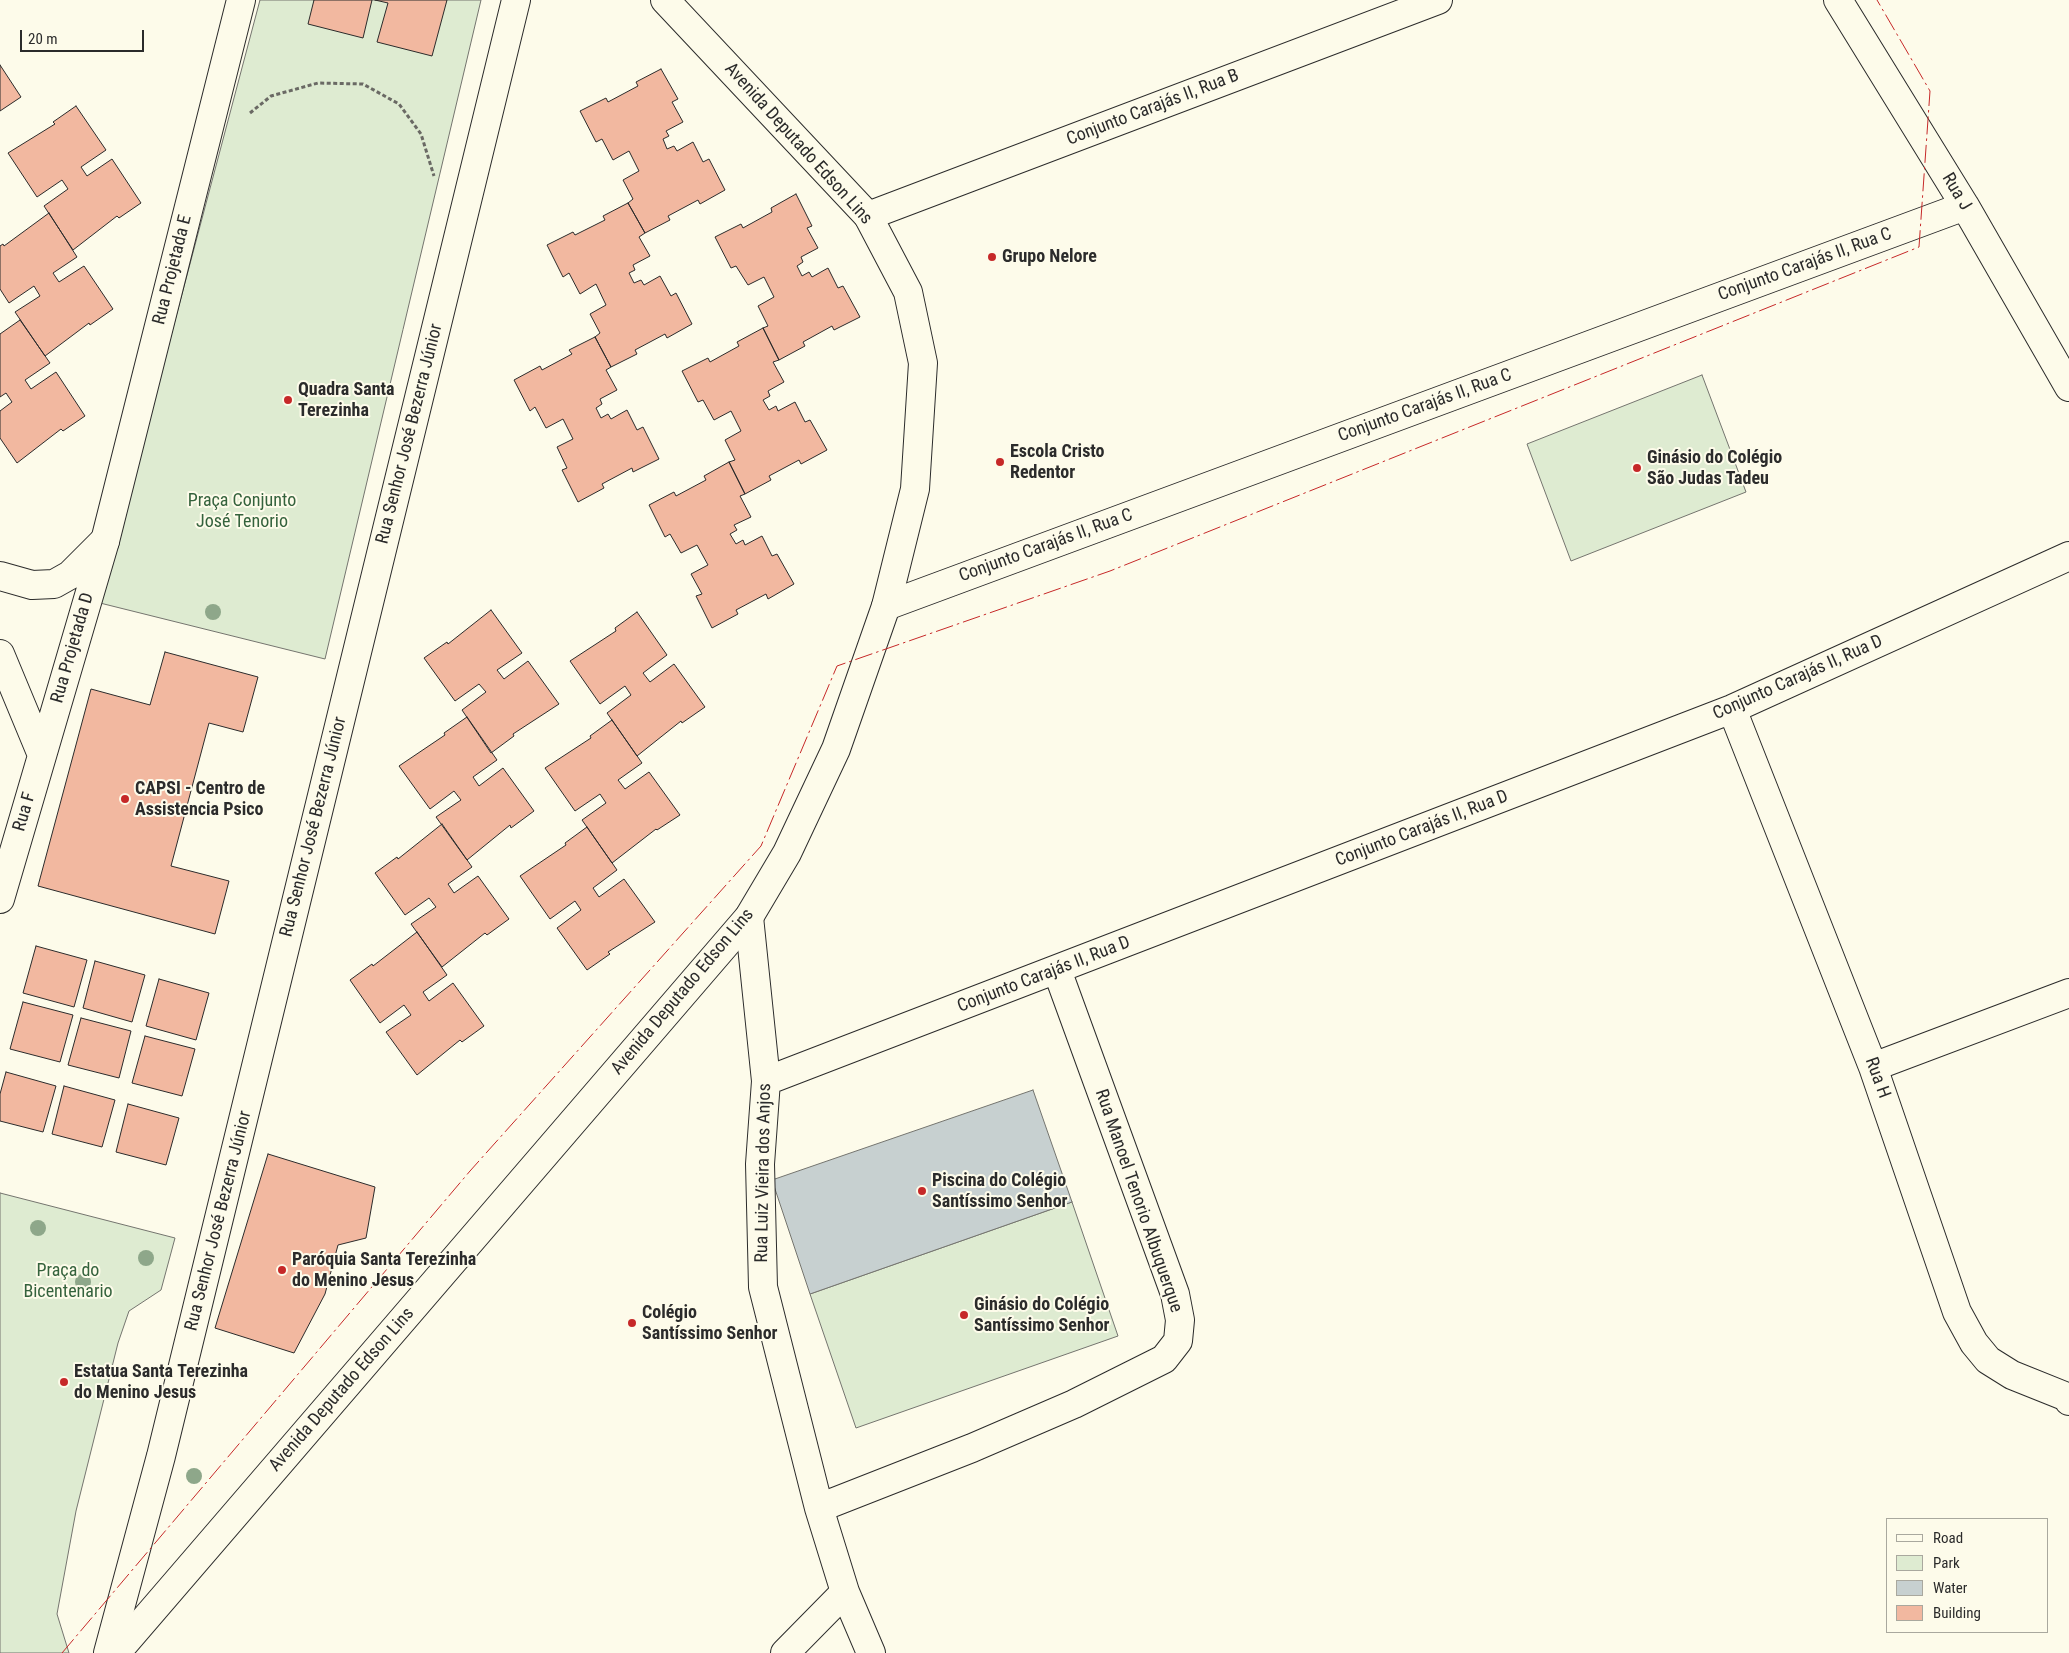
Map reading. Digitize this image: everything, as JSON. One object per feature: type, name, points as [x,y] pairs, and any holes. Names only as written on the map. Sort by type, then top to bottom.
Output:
[{"type":"street","name":"Rua Projetada E","points":[[104,541],[241,0]]},
{"type":"street","name":"Rua Senhor José Bezerra Júnior","points":[[108,1653],[161,1456],[516,0]]},
{"type":"street","name":"Avenida Deputado Edson Lins","points":[[116,1653],[749,917],[788,852],[836,749],[886,606],[915,489],[923,363],[908,292],[868,216],[665,0]]},
{"type":"street","name":"Conjunto Carajás II, Rua B","points":[[868,216],[1438,0]]},
{"type":"street","name":"Rua J","points":[[1838,0],[1965,206],[2069,387]]},
{"type":"street","name":"Conjunto Carajás II, Rua C","points":[[886,606],[1965,206]]},
{"type":"street","points":[[0,576],[32,584],[54,584],[70,575],[104,541]]},
{"type":"street","name":"Rua Projetada D","points":[[42,755],[104,541]]},
{"type":"street","name":"Conjunto Carajás II, Rua D","points":[[766,1081],[1732,709],[2069,556]]},
{"type":"street","points":[[0,654],[42,755]]},
{"type":"street","name":"Rua H","points":[[1732,709],[1873,1067],[1957,1312],[1974,1343],[1988,1360],[2012,1375],[2068,1398]]},
{"type":"street","name":"Rua F","points":[[0,899],[42,755]]},
{"type":"street","name":"Rua Luiz Vieira dos Anjos","points":[[749,917],[766,1081],[760,1164],[763,1287],[819,1508],[845,1592],[871,1653]]},
{"type":"street","name":"Rua Manoel Tenorio Albuquerque","points":[[819,1508],[972,1448],[1074,1404],[1164,1359],[1178,1342],[1180,1320],[1175,1294],[1056,970]]},
{"type":"street","points":[[1873,1067],[2069,993]]},
{"type":"street","points":[[785,1653],[845,1592]]},
{"type":"path","points":[[248,115],[271,96],[318,83],[363,84],[399,104],[421,134],[435,178]]},
{"type":"green space","name":"Praça Conjunto José Tenorio","points":[[260,0],[481,0],[325,659],[100,603]]},
{"type":"green space","name":"Ginásio do Colégio São Judas Tadeu","points":[[1702,375],[1746,492],[1571,561],[1527,444]]},
{"type":"green space","name":"Praça do Bicentenario","points":[[0,1193],[175,1238],[161,1290],[129,1311],[118,1343],[76,1511],[57,1614],[69,1653],[0,1653]]},
{"type":"green space","name":"Ginásio do Colégio Santíssimo Senhor","points":[[1072,1202],[1118,1336],[856,1428],[810,1294]]},
{"type":"water","name":"Piscina do Colégio Santíssimo Senhor","points":[[1033,1090],[1072,1202],[810,1294],[772,1180]]},
{"type":"building","points":[[314,0],[372,0],[363,38],[308,24]]},
{"type":"building","points":[[375,0],[447,0],[432,56],[377,42],[388,3]]},
{"type":"building","points":[[0,65],[21,97],[0,111]]},
{"type":"building","points":[[661,69],[678,99],[672,102],[683,122],[666,131],[669,136],[663,139],[667,149],[674,146],[677,151],[693,142],[703,162],[709,159],[725,190],[700,204],[698,200],[668,216],[670,220],[645,233],[628,203],[633,199],[623,180],[639,171],[629,151],[613,160],[602,139],[596,142],[580,111],[606,98],[608,102],[638,86],[636,82]]},
{"type":"building","points":[[76,106],[106,150],[81,167],[87,176],[112,159],[141,203],[119,218],[117,216],[73,250],[44,206],[68,189],[62,180],[37,197],[8,153],[55,124],[53,122]]},
{"type":"building","points":[[796,194],[812,226],[807,228],[818,248],[801,257],[803,262],[797,266],[802,276],[809,272],[812,277],[828,268],[838,288],[843,286],[860,317],[834,330],[832,326],[803,342],[805,346],[779,360],[763,328],[768,326],[758,306],[774,297],[764,277],[748,285],[736,266],[731,268],[715,237],[741,224],[743,228],[772,212],[771,208]]},
{"type":"building","points":[[628,203],[645,233],[639,237],[650,256],[633,265],[635,270],[629,273],[634,283],[641,280],[644,285],[660,276],[671,296],[676,293],[692,324],[667,338],[665,334],[635,350],[637,354],[611,367],[595,337],[600,333],[590,314],[606,305],[596,284],[580,294],[569,273],[563,277],[547,245],[573,232],[575,235],[605,220],[603,216]]},
{"type":"building","points":[[49,213],[77,257],[53,273],[59,282],[84,266],[113,309],[90,325],[89,323],[45,356],[15,312],[40,296],[34,286],[9,303],[0,289],[0,246],[3,244],[4,246]]},
{"type":"building","points":[[20,320],[50,363],[25,380],[31,389],[56,372],[85,416],[63,431],[61,429],[17,463],[0,438],[0,411],[12,402],[6,393],[0,397],[0,334]]},
{"type":"building","points":[[763,328],[779,360],[773,362],[784,382],[768,391],[770,396],[763,400],[769,410],[776,406],[778,411],[795,402],[805,422],[810,420],[827,450],[801,464],[799,460],[769,476],[771,480],[745,494],[729,462],[735,460],[725,440],[741,431],[731,411],[714,420],[703,400],[698,402],[682,371],[708,358],[710,362],[739,346],[737,342]]},
{"type":"building","points":[[595,337],[611,367],[606,370],[617,390],[600,399],[602,404],[596,408],[601,418],[608,414],[611,419],[627,410],[637,430],[643,427],[659,459],[633,472],[632,468],[602,484],[604,488],[578,502],[562,470],[567,468],[557,447],[573,439],[563,419],[546,428],[535,407],[530,411],[514,380],[540,366],[542,370],[572,354],[569,350]]},
{"type":"building","points":[[729,462],[745,494],[740,496],[751,517],[734,525],[737,530],[730,534],[736,544],[743,540],[745,545],[762,536],[772,556],[777,554],[794,584],[768,599],[766,594],[736,610],[738,614],[712,628],[696,596],[702,594],[691,574],[708,565],[697,545],[681,553],[670,534],[665,537],[649,505],[674,492],[676,496],[706,480],[704,476]]},
{"type":"building","points":[[491,610],[522,653],[497,670],[504,679],[528,661],[559,704],[513,734],[514,736],[491,753],[462,710],[486,692],[479,684],[455,701],[424,658],[447,642],[448,644]]},
{"type":"building","points":[[637,612],[667,655],[643,673],[650,682],[674,664],[705,707],[682,723],[681,721],[637,756],[607,713],[631,695],[625,686],[600,704],[570,661],[616,631],[615,628]]},
{"type":"building","name":"CAPSI - Centro de Assistencia Psico","points":[[165,652],[258,677],[243,732],[209,723],[171,866],[229,881],[215,934],[38,886],[91,689],[150,705]]},
{"type":"building","points":[[467,717],[497,760],[473,777],[479,786],[503,768],[534,811],[511,828],[510,825],[467,860],[436,817],[461,800],[454,791],[430,809],[399,766],[445,735],[444,733]]},
{"type":"building","points":[[612,720],[642,763],[618,780],[625,789],[649,772],[680,815],[656,829],[612,863],[582,820],[606,803],[600,794],[575,811],[545,768],[591,738],[590,736]]},
{"type":"building","points":[[442,824],[472,867],[448,884],[454,893],[478,876],[509,919],[487,935],[485,933],[442,967],[411,924],[436,907],[429,898],[405,915],[375,873],[397,857],[398,859]]},
{"type":"building","points":[[587,827],[617,870],[593,888],[599,897],[624,879],[655,922],[608,952],[610,954],[587,970],[557,928],[581,910],[575,901],[550,919],[520,876],[566,845],[565,843]]},
{"type":"building","points":[[417,932],[447,975],[423,992],[429,1001],[453,983],[484,1026],[462,1042],[460,1040],[417,1075],[386,1032],[411,1015],[404,1005],[380,1023],[350,980],[372,964],[373,966]]},
{"type":"building","points":[[36,946],[87,960],[74,1007],[23,993]]},
{"type":"building","points":[[95,961],[145,975],[132,1022],[83,1008]]},
{"type":"building","points":[[159,979],[209,993],[196,1040],[146,1026]]},
{"type":"building","points":[[23,1002],[73,1015],[60,1062],[10,1049]]},
{"type":"building","points":[[81,1018],[131,1031],[119,1078],[68,1065]]},
{"type":"building","points":[[145,1036],[195,1049],[182,1096],[132,1083]]},
{"type":"building","points":[[6,1072],[56,1086],[43,1132],[0,1121],[0,1094]]},
{"type":"building","points":[[64,1086],[115,1100],[102,1147],[52,1134]]},
{"type":"building","points":[[128,1104],[179,1118],[166,1165],[116,1152]]},
{"type":"building","name":"Paróquia Santa Terezinha do Menino Jesus","points":[[268,1154],[375,1187],[366,1238],[338,1245],[325,1294],[294,1353],[215,1328]]},
{"type":"power","points":[[62,1653],[470,1171],[761,846],[837,666],[1110,571],[1919,247],[1930,91],[1877,0]]},
{"type":"place","name":"Grupo Nelore","points":[[992,257]]},
{"type":"place","name":"Quadra Santa Terezinha","points":[[288,400]]},
{"type":"place","name":"Escola Cristo Redentor","points":[[1000,462]]},
{"type":"place","name":"Ginásio do Colégio São Judas Tadeu","points":[[1637,468]]},
{"type":"place","name":"CAPSI - Centro de Assistencia Psico","points":[[125,799]]},
{"type":"place","name":"Piscina do Colégio Santíssimo Senhor","points":[[922,1191]]},
{"type":"place","name":"Paróquia Santa Terezinha do Menino Jesus","points":[[282,1270]]},
{"type":"place","name":"Ginásio do Colégio Santíssimo Senhor","points":[[964,1315]]},
{"type":"place","name":"Colégio Santíssimo Senhor","points":[[632,1323]]},
{"type":"place","name":"Estatua Santa Terezinha do Menino Jesus","points":[[64,1382]]}]
